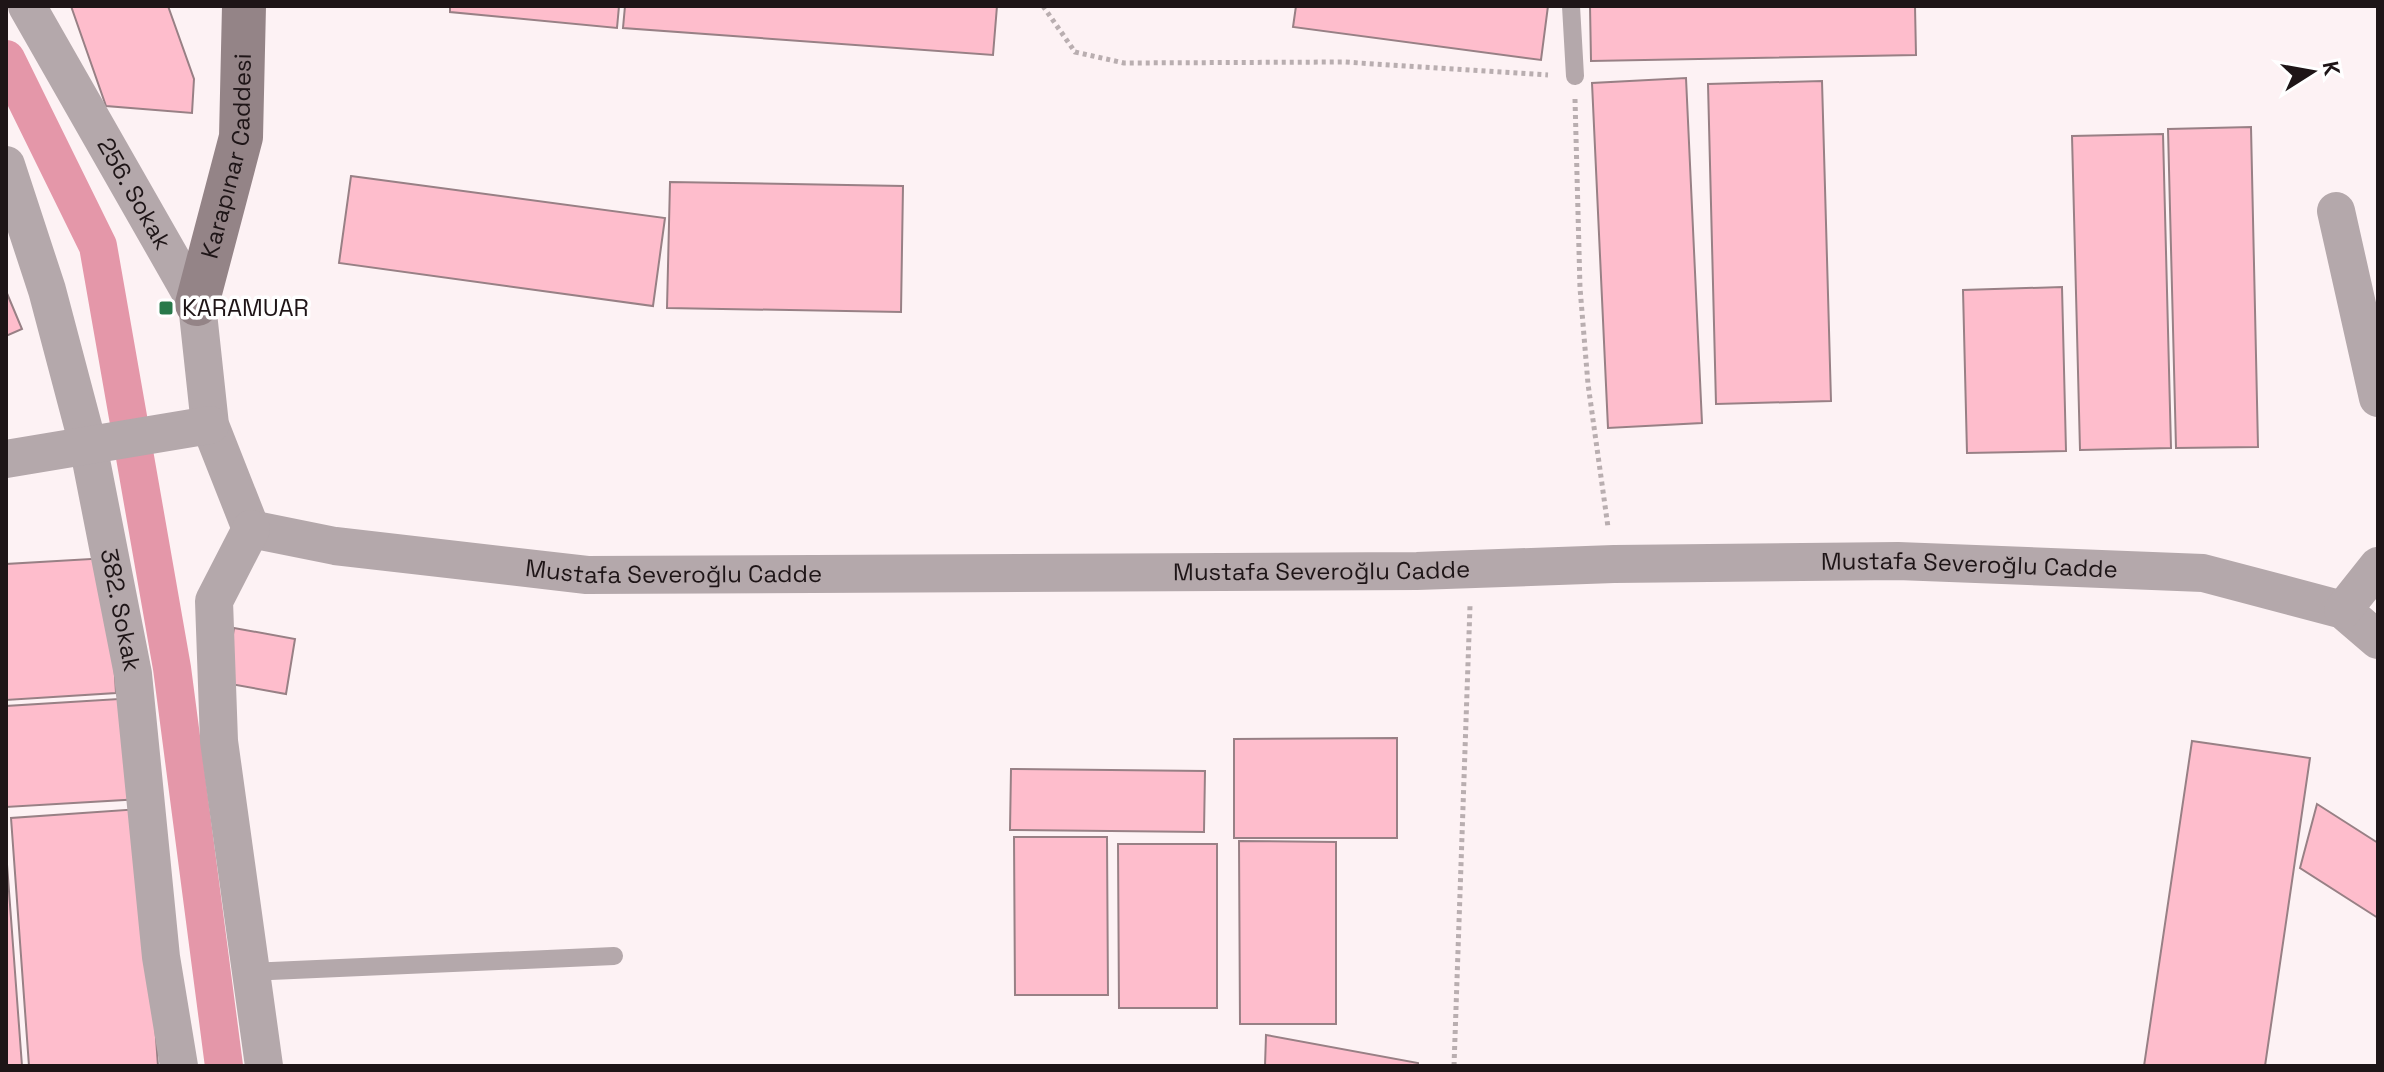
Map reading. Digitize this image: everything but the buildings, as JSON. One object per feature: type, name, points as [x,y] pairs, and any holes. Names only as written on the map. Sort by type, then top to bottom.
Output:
[{"type":"street","name":"256. Sokak","points":[[27,6],[197,304],[210,425],[251,529]]},
{"type":"street","name":"Karapınar Caddesi","points":[[197,304],[241,137],[244,6]]},
{"type":"street","name":"382. Sokak","points":[[6,165],[47,290],[88,445],[133,674],[161,957],[179,1066]]},
{"type":"street","points":[[2336,211],[2378,398]]},
{"type":"street","points":[[6,459],[210,425]]},
{"type":"street","name":"Mustafa Severoğlu Cadde","points":[[251,529],[335,546],[587,575],[1471,569],[1898,561],[2203,573],[2343,610],[2378,640]]},
{"type":"street","points":[[251,529],[214,601],[219,741],[264,1066]]},
{"type":"street","points":[[2343,610],[2378,566]]},
{"type":"lane","points":[[1571,6],[1575,76]]},
{"type":"lane","points":[[249,972],[614,956]]},
{"type":"path","points":[[1043,6],[1075,52],[1124,63],[1344,62],[1575,76],[1580,288],[1588,384],[1614,564]]},
{"type":"path","points":[[1454,1066],[1471,569]]},
{"type":"waterway","points":[[6,59],[98,246],[172,668],[224,1066]]},
{"type":"place","name":"KARAMUAR","points":[[166,308]]}]
